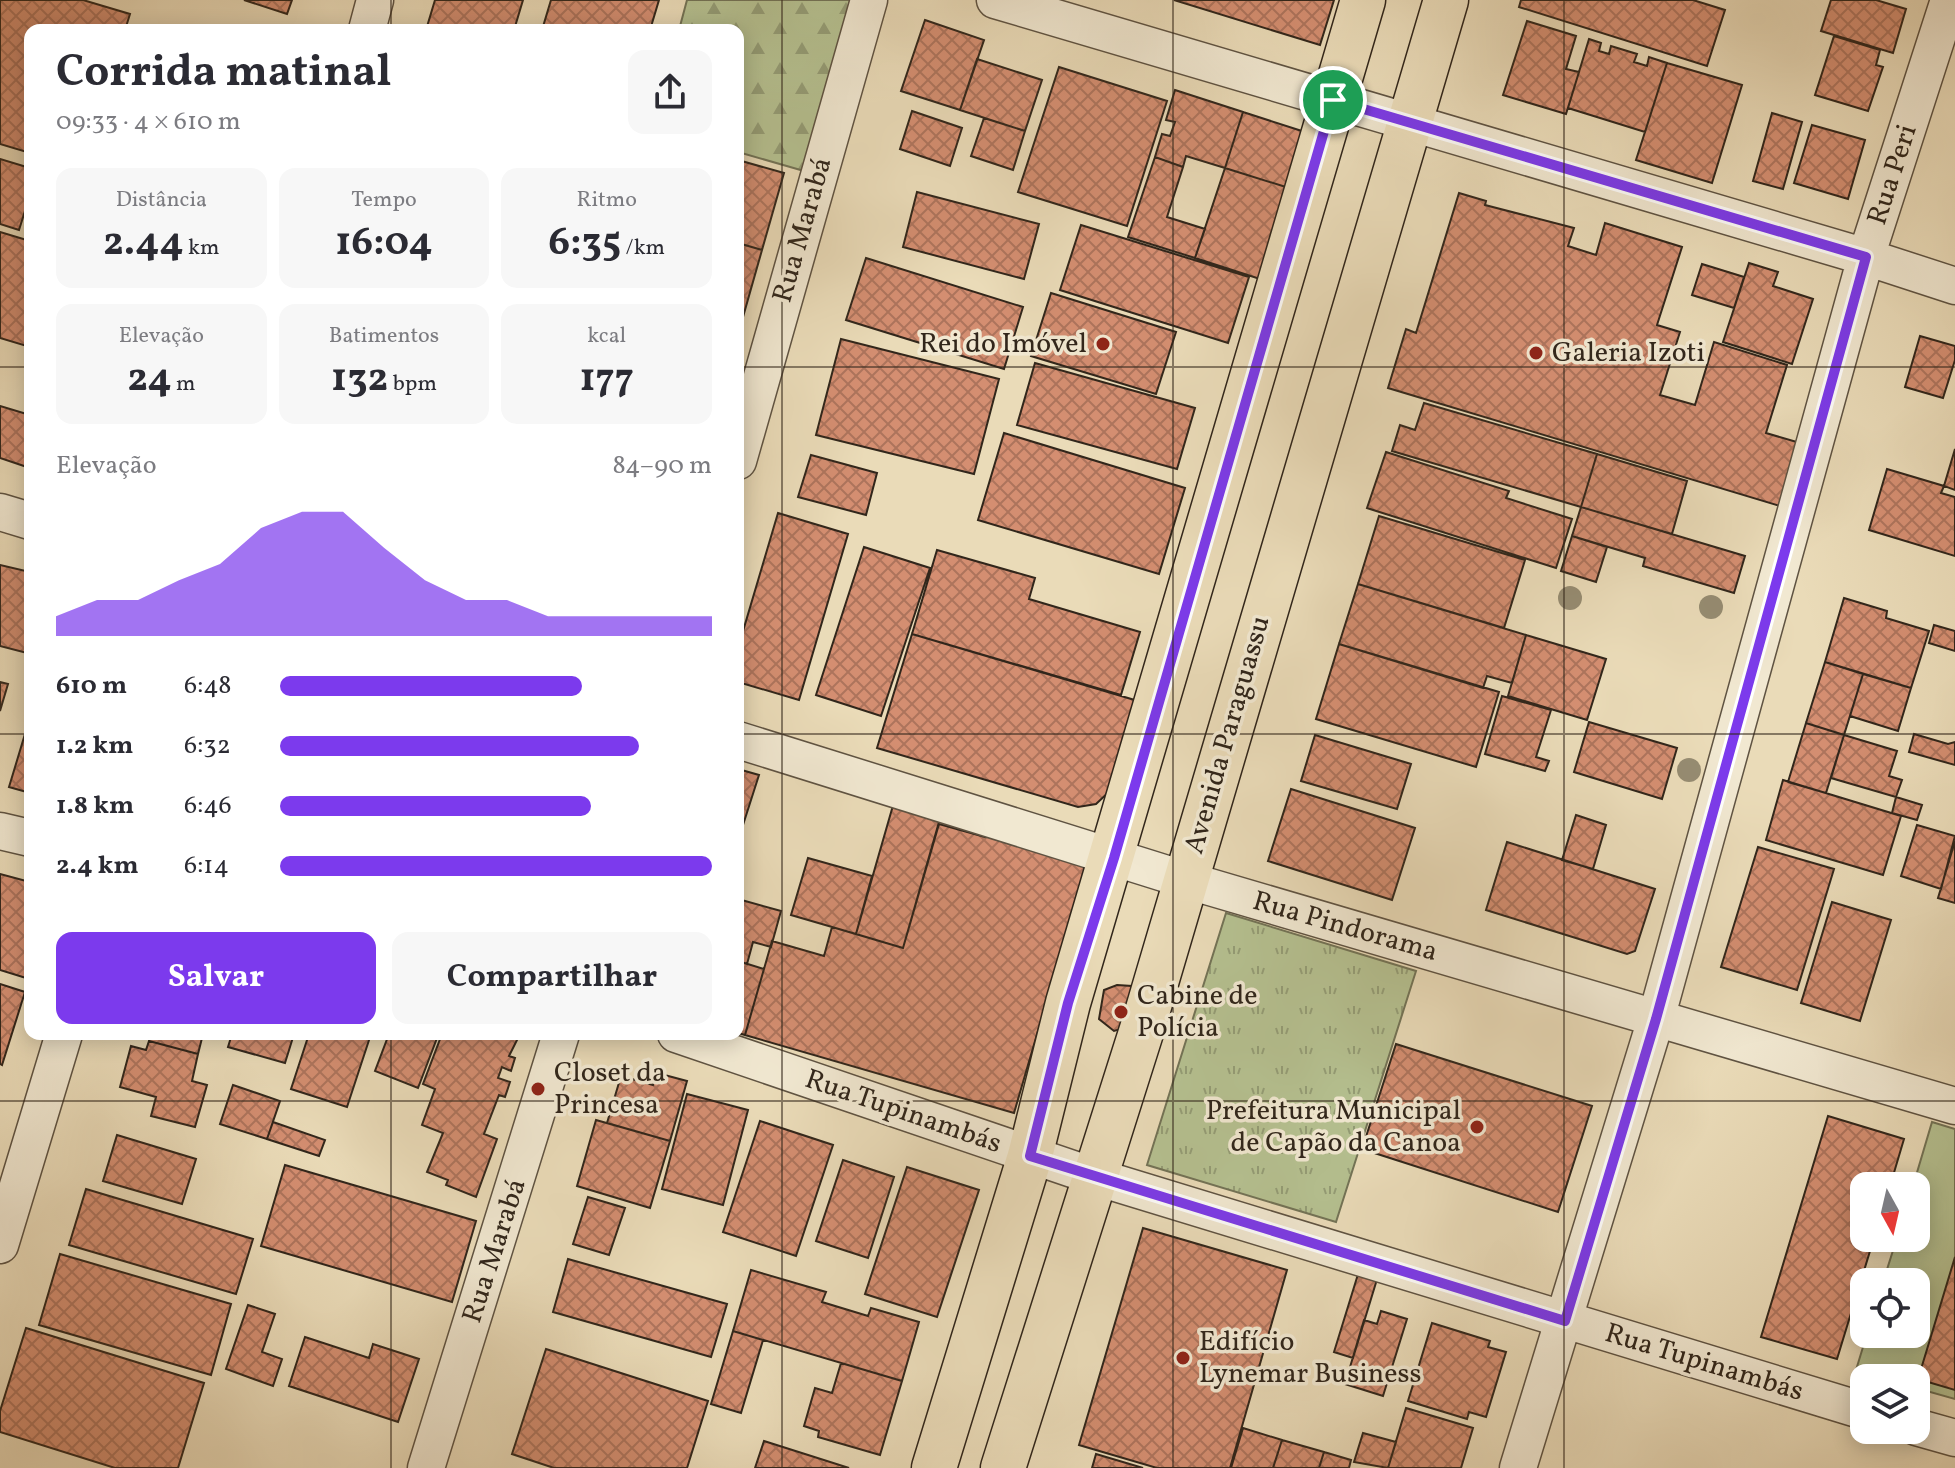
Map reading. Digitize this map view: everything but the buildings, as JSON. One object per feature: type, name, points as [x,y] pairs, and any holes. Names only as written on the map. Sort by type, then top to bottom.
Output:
[{"type":"main road","points":[[934,1468],[1030,1156],[1068,1003],[1114,858],[1363,0]]},
{"type":"main road","name":"Avenida Paraguassu","points":[[1003,1468],[1093,1176],[1144,1023],[1446,0]]},
{"type":"street","points":[[369,24],[375,0]]},
{"type":"street","name":"Rua Marabá","points":[[744,440],[869,0]]},
{"type":"street","points":[[995,0],[1955,286]]},
{"type":"street","name":"Rua Peri","points":[[1518,1468],[1656,1019],[1866,257],[1949,0]]},
{"type":"street","points":[[0,512],[24,519]]},
{"type":"street","name":"Rua Pindorama","points":[[744,742],[1186,880],[1955,1106]]},
{"type":"street","points":[[0,831],[24,837]]},
{"type":"street","points":[[0,1245],[62,1040]]},
{"type":"street","name":"Rua Marabá","points":[[426,1468],[559,1040]]},
{"type":"street","name":"Rua Tupinambás","points":[[693,1040],[1093,1176],[1850,1407]]},
{"type":"street","points":[[1930,1431],[1955,1438]]},
{"type":"green space","points":[[687,0],[857,0],[804,171],[744,154],[744,24],[681,24]]},
{"type":"green space","points":[[1226,913],[1416,971],[1336,1222],[1147,1165]]},
{"type":"green space","points":[[1932,1122],[1955,1129],[1955,1399],[1930,1392],[1930,1364],[1858,1364],[1863,1348],[1930,1348],[1930,1268],[1887,1268],[1893,1252],[1930,1252],[1930,1172],[1917,1172]]},
{"type":"place","name":"Rei do Imóvel","points":[[1103,344]]},
{"type":"place","name":"Galeria Izoti","points":[[1536,353]]},
{"type":"place","name":"Cabine de Polícia","points":[[1121,1012]]},
{"type":"place","name":"Closet da Princesa","points":[[538,1089]]},
{"type":"place","name":"Prefeitura Municipal de Capão da Canoa","points":[[1477,1127]]},
{"type":"place","name":"Edifício Lynemar Business","points":[[1183,1358]]},
{"type":"route","points":[[1333,100],[1866,257],[1656,1019],[1565,1321],[1030,1156],[1068,1003],[1114,858],[1333,100]]}]
